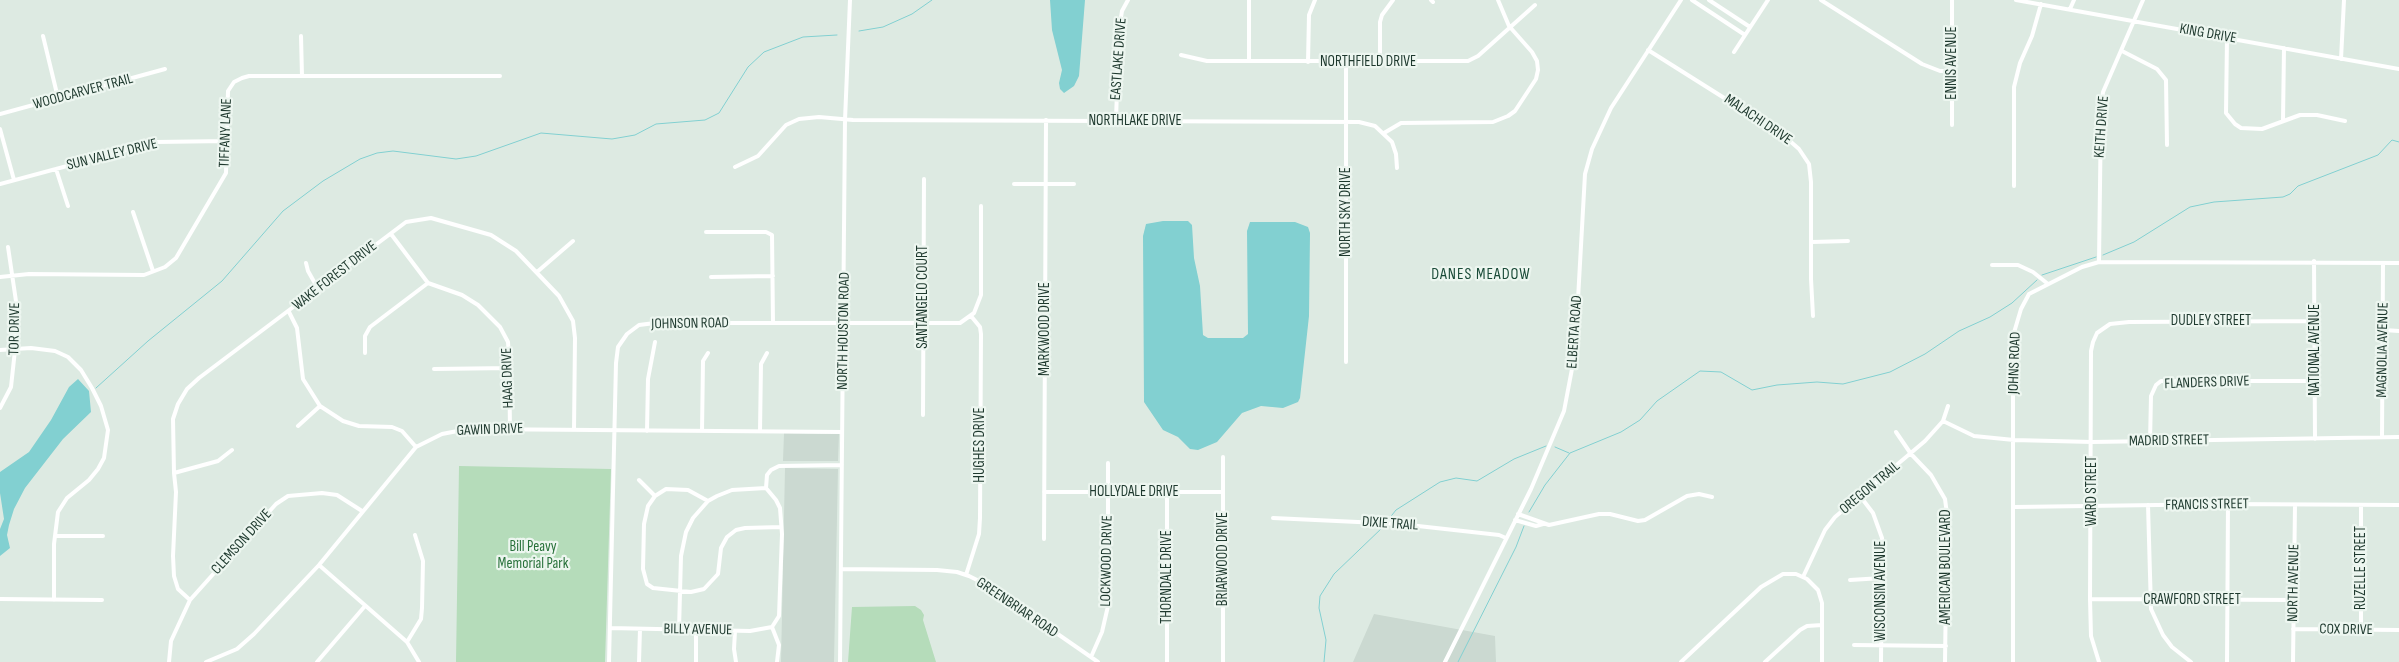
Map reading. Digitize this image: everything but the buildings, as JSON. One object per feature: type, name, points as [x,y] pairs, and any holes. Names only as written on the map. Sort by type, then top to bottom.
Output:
[{"type":"street","name":"NORTH HOUSTON ROAD","points":[[840,662],[845,120],[850,0]]},
{"type":"street","name":"EASTLAKE DRIVE","points":[[1116,120],[1119,30],[1122,11],[1128,0]]},
{"type":"street","points":[[1249,0],[1249,61]]},
{"type":"street","points":[[1308,62],[1309,15],[1315,0]]},
{"type":"street","points":[[1380,62],[1380,22],[1382,15],[1393,0]]},
{"type":"street","points":[[1397,168],[1394,148],[1384,133],[1402,124],[1493,122],[1515,111],[1532,87],[1538,70],[1532,52],[1509,26],[1498,0]]},
{"type":"street","name":"ELBERTA ROAD","points":[[1445,662],[1558,429],[1573,372],[1585,174],[1595,140],[1611,108],[1681,0]]},
{"type":"street","points":[[1692,0],[1745,35]]},
{"type":"street","points":[[1708,0],[1750,27]]},
{"type":"street","points":[[1734,52],[1768,0]]},
{"type":"street","points":[[1821,0],[1922,64],[1940,71],[1952,71]]},
{"type":"street","name":"ENNIS AVENUE","points":[[1952,0],[1952,126]]},
{"type":"street","name":"KING DRIVE","points":[[2016,0],[2399,69]]},
{"type":"street","points":[[2070,10],[2074,0]]},
{"type":"street","name":"KEITH DRIVE","points":[[2099,262],[2101,109],[2103,92],[2143,0]]},
{"type":"street","points":[[2342,59],[2344,0]]},
{"type":"street","points":[[2014,186],[2014,88],[2020,63],[2032,36],[2041,4]]},
{"type":"street","name":"NORTHFIELD DRIVE","points":[[1181,56],[1207,61],[1468,61],[1478,56],[1509,26],[1535,5]]},
{"type":"street","points":[[43,36],[58,98]]},
{"type":"street","points":[[301,36],[302,76]]},
{"type":"street","points":[[2227,38],[2226,113],[2235,124],[2251,130],[2262,129],[2300,115],[2317,115],[2345,121]]},
{"type":"street","points":[[2283,120],[2284,48]]},
{"type":"street","name":"MALACHI DRIVE","points":[[1648,50],[1783,135],[1799,149],[1809,164],[1813,316]]},
{"type":"street","points":[[2122,51],[2157,68],[2166,80],[2167,145]]},
{"type":"street","name":"NORTH SKY DRIVE","points":[[1346,62],[1346,362]]},
{"type":"street","name":"WOODCARVER TRAIL","points":[[0,114],[166,69]]},
{"type":"street","name":"TIFFANY LANE","points":[[0,276],[12,274],[144,275],[165,267],[176,258],[212,200],[226,173],[228,90],[234,82],[249,76],[500,76]]},
{"type":"street","name":"NORTHLAKE DRIVE","points":[[735,167],[758,156],[786,126],[798,119],[1346,121],[1366,123],[1375,126],[1384,133]]},
{"type":"street","name":"MARKWOOD DRIVE","points":[[1044,539],[1046,120]]},
{"type":"street","points":[[0,129],[14,180]]},
{"type":"street","name":"SUN VALLEY DRIVE","points":[[0,184],[156,142],[226,141]]},
{"type":"street","points":[[56,169],[68,206]]},
{"type":"street","name":"SANTANGELO COURT","points":[[923,415],[924,179]]},
{"type":"street","points":[[1014,184],[1074,184]]},
{"type":"street","points":[[971,316],[979,304],[981,294],[982,206]]},
{"type":"street","points":[[133,212],[153,271]]},
{"type":"street","name":"WAKE FOREST DRIVE","points":[[190,600],[178,590],[174,576],[176,492],[174,419],[178,404],[187,389],[253,337],[289,312],[317,287],[406,222],[432,218],[500,240],[516,251],[559,296],[572,321],[575,348],[574,430]]},
{"type":"street","points":[[706,232],[766,232],[772,236],[773,323]]},
{"type":"street","points":[[365,353],[365,336],[370,328],[415,290],[428,283],[391,234]]},
{"type":"street","points":[[537,272],[573,240]]},
{"type":"street","points":[[1812,242],[1848,241]]},
{"type":"street","name":"TOR DRIVE","points":[[0,408],[11,387],[15,350],[17,308],[8,246]]},
{"type":"street","name":"JOHNS ROAD","points":[[2014,662],[2013,336],[2021,309],[2029,294],[2082,267],[2099,262],[2314,261],[2399,263]]},
{"type":"street","name":"NATIONAL AVENUE","points":[[2314,261],[2316,321],[2315,439]]},
{"type":"street","points":[[306,263],[308,271],[317,287]]},
{"type":"street","name":"MAGNOLIA AVENUE","points":[[2382,437],[2383,263]]},
{"type":"street","points":[[1992,265],[2018,265],[2033,272],[2048,284]]},
{"type":"street","points":[[711,277],[773,276]]},
{"type":"street","name":"HAAG DRIVE","points":[[428,283],[462,295],[478,304],[500,327],[508,342],[510,429]]},
{"type":"street","points":[[289,312],[297,328],[303,379],[320,406],[331,414],[359,426],[392,428],[402,431],[416,447]]},
{"type":"street","name":"JOHNSON ROAD","points":[[609,662],[616,363],[618,347],[627,334],[639,325],[773,323],[952,324],[971,316]]},
{"type":"street","name":"HUGHES DRIVE","points":[[966,575],[979,534],[980,518],[981,334],[980,327],[971,316]]},
{"type":"street","name":"DUDLEY STREET","points":[[2107,326],[2129,322],[2316,321]]},
{"type":"street","name":"WARD STREET","points":[[2099,662],[2091,636],[2090,599],[2092,342],[2097,334],[2107,326]]},
{"type":"street","points":[[2384,330],[2399,331]]},
{"type":"street","points":[[647,430],[648,379],[655,342]]},
{"type":"street","points":[[0,350],[32,348],[55,352],[68,357],[81,370],[92,388],[101,406],[108,430],[104,458],[89,480],[66,498],[58,512],[55,536],[54,600]]},
{"type":"street","points":[[702,431],[703,361],[708,353]]},
{"type":"street","points":[[760,431],[762,364],[766,353]]},
{"type":"street","points":[[434,368],[510,368]]},
{"type":"street","name":"FLANDERS DRIVE","points":[[2150,442],[2151,396],[2156,385],[2161,381],[2316,381]]},
{"type":"street","points":[[298,426],[320,406]]},
{"type":"street","name":"OREGON TRAIL","points":[[1803,577],[1825,530],[1844,508],[1911,454],[1942,421],[1948,406]]},
{"type":"street","name":"MADRID STREET","points":[[1942,421],[1974,436],[2014,440],[2150,442],[2399,437]]},
{"type":"street","name":"GAWIN DRIVE","points":[[206,662],[220,658],[243,644],[319,565],[416,447],[454,430],[842,432]]},
{"type":"street","name":"AMERICAN BOULEVARD","points":[[1896,432],[1911,454],[1931,475],[1945,498],[1948,514],[1946,662]]},
{"type":"street","points":[[174,473],[218,461],[232,450]]},
{"type":"street","name":"BRIARWOOD DRIVE","points":[[1223,456],[1223,662]]},
{"type":"street","name":"LOCKWOOD DRIVE","points":[[1091,657],[1102,632],[1108,606],[1108,463]]},
{"type":"street","points":[[777,662],[779,645],[772,627],[779,616],[782,554],[780,508],[766,488],[767,476],[771,470],[779,466],[842,465]]},
{"type":"street","points":[[639,480],[655,496]]},
{"type":"street","points":[[679,630],[681,556],[686,532],[693,518],[708,501],[732,490],[766,488]]},
{"type":"street","points":[[708,501],[688,490],[666,489],[655,496],[648,506],[644,524],[643,568],[648,584],[653,588],[681,591],[704,590],[718,574],[721,548],[727,537],[736,530],[781,527]]},
{"type":"street","name":"HOLLYDALE DRIVE","points":[[1044,492],[1223,492]]},
{"type":"street","name":"CLEMSON DRIVE","points":[[169,662],[171,641],[183,611],[190,600],[263,517],[288,496],[322,493],[337,495],[362,511]]},
{"type":"street","name":"THORNDALE DRIVE","points":[[1167,493],[1167,662]]},
{"type":"street","points":[[1515,520],[1536,526],[1556,524],[1599,514],[1610,514],[1638,521],[1645,520],[1687,496],[1699,494],[1712,497]]},
{"type":"street","name":"WISCONSIN AVENUE","points":[[1860,496],[1873,513],[1882,538],[1881,662]]},
{"type":"street","points":[[2227,662],[2228,504]]},
{"type":"street","name":"FRANCIS STREET","points":[[2015,507],[2228,504],[2399,505]]},
{"type":"street","points":[[2148,505],[2150,600],[2155,621],[2172,647],[2190,662]]},
{"type":"street","name":"NORTH AVENUE","points":[[2293,662],[2295,505]]},
{"type":"street","name":"RUZELLE STREET","points":[[2361,506],[2361,630]]},
{"type":"street","points":[[1518,514],[1543,524]]},
{"type":"street","name":"DIXIE TRAIL","points":[[1273,518],[1400,524],[1499,535],[1506,538]]},
{"type":"street","points":[[407,642],[421,619],[422,608],[423,561],[415,534]]},
{"type":"street","points":[[55,536],[103,536]]},
{"type":"street","points":[[319,565],[407,642],[419,662]]},
{"type":"street","name":"GREENBRIAR ROAD","points":[[840,569],[942,570],[966,575],[987,585],[1098,662]]},
{"type":"street","points":[[1681,662],[1768,582],[1783,574],[1796,574],[1803,577],[1818,590],[1822,603],[1822,662]]},
{"type":"street","points":[[1850,580],[1882,578]]},
{"type":"street","points":[[0,599],[102,600]]},
{"type":"street","name":"CRAWFORD STREET","points":[[2090,599],[2294,600]]},
{"type":"street","points":[[317,662],[365,606]]},
{"type":"street","points":[[1764,662],[1800,630],[1807,626],[1822,625]]},
{"type":"street","name":"BILLY AVENUE","points":[[610,628],[750,631],[772,627]]},
{"type":"street","points":[[639,662],[640,628]]},
{"type":"street","name":"COX DRIVE","points":[[2293,629],[2399,630]]},
{"type":"street","points":[[696,630],[696,662]]},
{"type":"street","points":[[735,631],[734,648],[736,662]]},
{"type":"street","points":[[1854,645],[1946,646]]},
{"type":"shaded area","points":[[784,433],[839,434],[838,461],[783,461]]},
{"type":"shaded area","points":[[785,468],[838,469],[834,662],[781,662]]},
{"type":"shaded area","points":[[1374,614],[1495,636],[1496,662],[1353,662]]},
{"type":"green space","name":"Bill Peavy Memorial Park","points":[[459,466],[611,469],[605,662],[456,662]]},
{"type":"green space","points":[[915,606],[924,615],[923,620],[936,662],[848,662],[852,607]]},
{"type":"water","points":[[1050,0],[1085,0],[1079,76],[1074,86],[1064,93],[1060,89],[1059,83],[1062,70],[1052,30]]},
{"type":"water","points":[[1163,221],[1188,221],[1192,225],[1194,258],[1200,286],[1203,335],[1208,338],[1243,338],[1248,334],[1247,231],[1250,222],[1295,222],[1308,227],[1310,233],[1309,316],[1298,402],[1283,408],[1261,406],[1242,413],[1217,442],[1198,450],[1190,449],[1178,437],[1163,430],[1144,402],[1143,236],[1146,224]]},
{"type":"water","points":[[78,379],[89,391],[91,412],[63,439],[25,488],[14,509],[9,525],[7,535],[10,548],[0,556],[0,529],[4,519],[0,493],[0,472],[29,452],[51,420],[69,387]]},
{"type":"waterway","points":[[859,31],[883,27],[912,14],[932,0]]},
{"type":"waterway","points":[[96,388],[148,341],[222,281],[283,211],[323,181],[360,159],[377,153],[393,151],[456,159],[476,156],[541,133],[612,139],[635,135],[656,124],[705,120],[719,113],[748,67],[764,52],[803,37],[837,35]]},
{"type":"waterway","points":[[2103,255],[2134,242],[2190,207],[2214,202],[2283,197],[2290,194],[2298,186],[2378,155],[2392,140],[2399,142]]},
{"type":"waterway","points":[[2042,275],[2096,257]]},
{"type":"waterway","points":[[1529,512],[1545,485],[1570,453],[1621,432],[1640,420],[1657,401],[1700,371],[1721,372],[1752,390],[1777,385],[1817,382],[1843,384],[1890,372],[1925,354],[1959,331],[1990,317],[2012,303],[2037,280]]},
{"type":"waterway","points":[[1388,520],[1396,510],[1440,482],[1456,478],[1477,481],[1514,459],[1546,446]]},
{"type":"waterway","points":[[1555,447],[1569,453]]},
{"type":"waterway","points":[[1458,662],[1516,547],[1524,526]]},
{"type":"waterway","points":[[1324,662],[1326,640],[1319,608],[1320,596],[1334,574],[1383,527]]},
{"type":"district","name":"DANES MEADOW","points":[[1481,275]]}]
